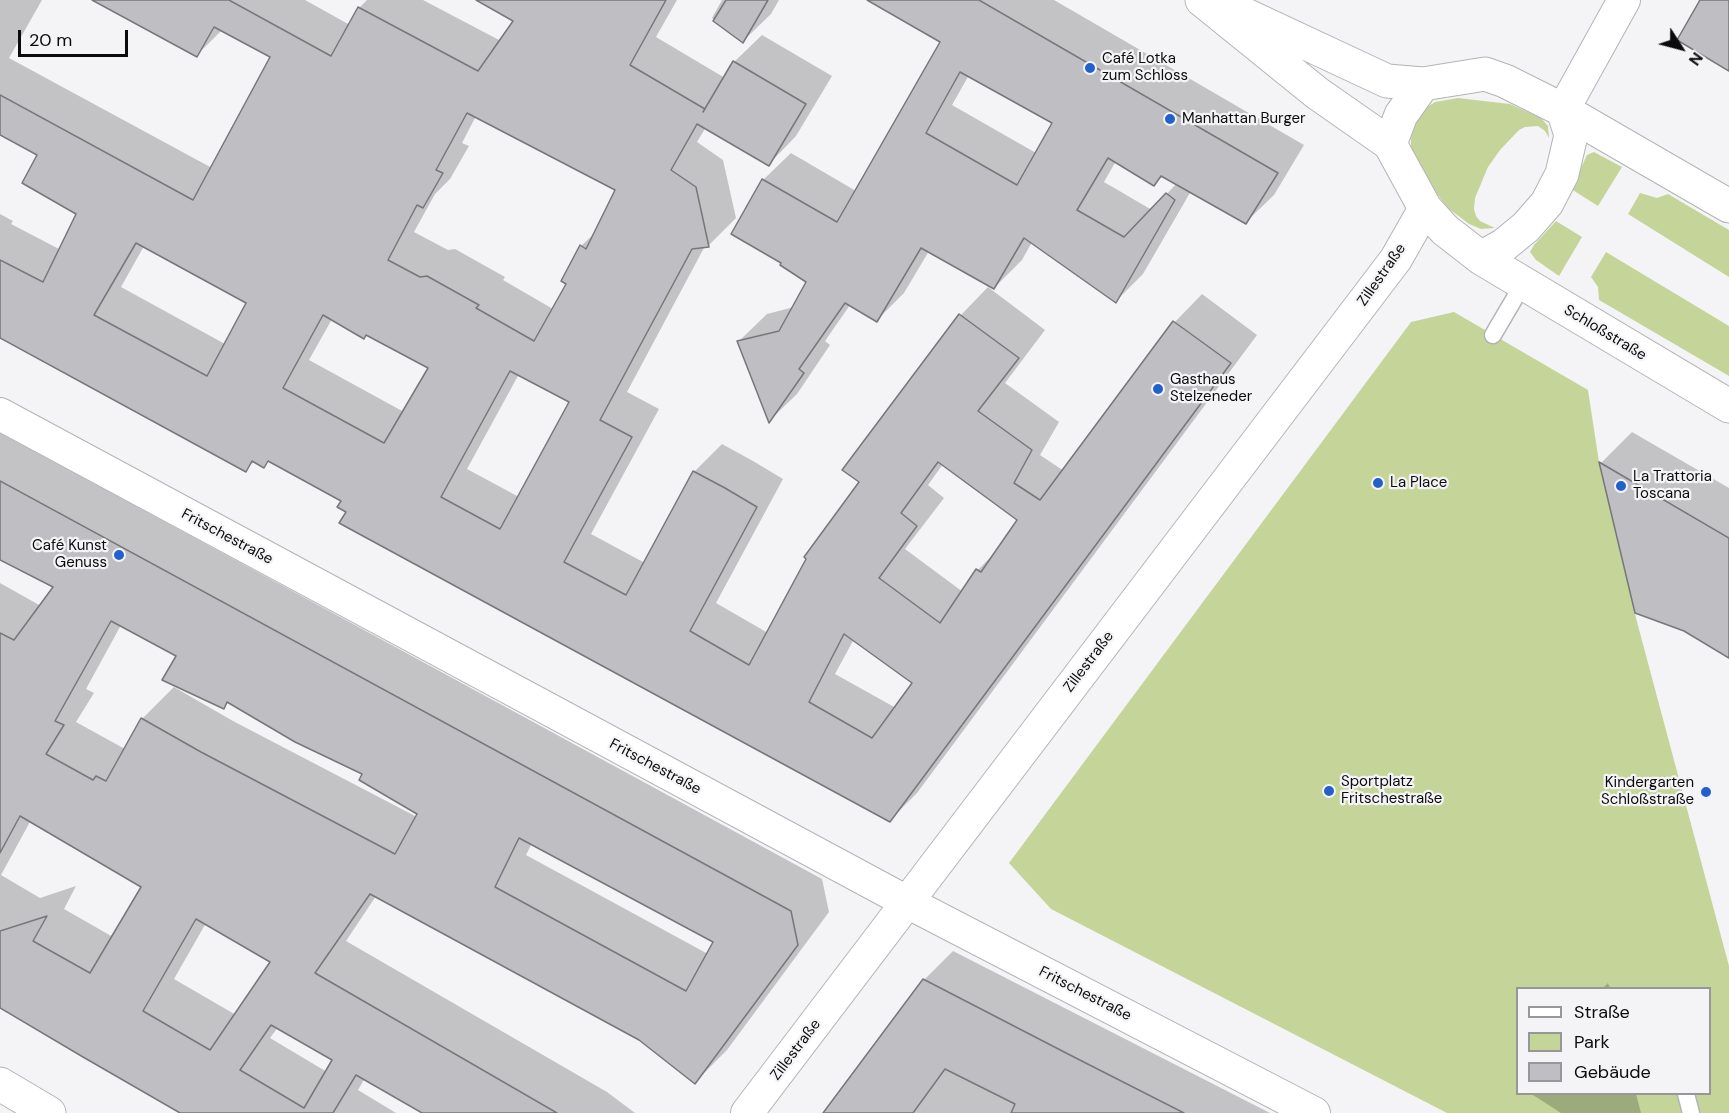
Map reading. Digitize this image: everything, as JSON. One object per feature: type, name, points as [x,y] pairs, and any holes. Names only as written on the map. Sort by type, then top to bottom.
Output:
[{"type":"street","name":"Schloßstraße","points":[[1202,0],[1317,93],[1390,144],[1425,208],[1445,230],[1481,258],[1729,406]]},
{"type":"street","points":[[1212,0],[1387,81],[1423,84],[1485,74],[1505,81],[1563,110],[1729,206]]},
{"type":"street","points":[[1481,258],[1504,245],[1526,227],[1547,203],[1562,174],[1572,135],[1563,110],[1624,0]]},
{"type":"street","points":[[1390,144],[1401,115],[1423,84]]},
{"type":"street","name":"Zillestraße","points":[[747,1113],[1396,259],[1425,208]]},
{"type":"street","name":"Fritschestraße","points":[[0,414],[908,902],[1314,1113]]},
{"type":"street","points":[[0,1084],[49,1113]]},
{"type":"lane","points":[[1493,335],[1523,284]]},
{"type":"lane","points":[[1686,1095],[1691,1113]]},
{"type":"green space","points":[[1458,98],[1510,104],[1541,118],[1548,126],[1549,138],[1538,126],[1519,130],[1488,167],[1475,198],[1474,209],[1480,221],[1495,228],[1481,229],[1469,224],[1448,208],[1424,177],[1411,148],[1411,135],[1420,112],[1435,102]]},
{"type":"green space","points":[[1594,152],[1622,167],[1598,206],[1571,189],[1587,155]]},
{"type":"green space","points":[[1640,193],[1657,198],[1668,194],[1729,230],[1729,277],[1628,214]]},
{"type":"green space","points":[[1556,221],[1582,237],[1559,276],[1536,260],[1530,252]]},
{"type":"green space","points":[[1606,252],[1729,326],[1729,376],[1599,300],[1598,287],[1591,277]]},
{"type":"green space","name":"Sportplatz Fritschestraße","points":[[1454,312],[1588,390],[1599,462],[1636,618],[1729,966],[1729,1113],[1447,1113],[1051,909],[1009,863],[1411,322]]},
{"type":"building","points":[[92,0],[229,0],[331,56],[358,7],[478,71],[513,21],[476,0],[666,0],[630,65],[705,109],[733,61],[806,104],[769,166],[697,124],[671,170],[696,187],[709,247],[692,249],[600,420],[632,437],[564,562],[626,595],[693,471],[725,488],[757,507],[690,631],[749,665],[806,559],[804,557],[859,482],[842,470],[959,314],[1019,358],[978,411],[1032,450],[1014,483],[1040,500],[1173,321],[1231,363],[890,822],[339,523],[346,512],[337,507],[341,501],[268,461],[264,468],[252,461],[246,472],[0,338],[0,260],[43,282],[76,214],[22,183],[37,155],[0,135],[0,95],[193,200],[270,57],[214,27],[197,57]],"holes":[[[467,113],[615,190],[586,249],[580,245],[561,281],[566,284],[534,341],[476,308],[479,305],[427,276],[420,277],[388,260],[417,205],[423,208],[443,173],[436,170]],[[136,243],[246,303],[207,376],[94,315]],[[323,315],[364,339],[366,335],[428,368],[384,443],[283,388]],[[510,371],[569,402],[500,529],[441,497]],[[938,462],[1017,520],[981,572],[976,569],[940,623],[879,578],[917,526],[901,513]],[[844,634],[912,683],[872,738],[809,702]]]},
{"type":"building","points":[[726,0],[768,0],[743,43],[713,21]]},
{"type":"building","points":[[867,0],[979,0],[1278,173],[1246,224],[1161,176],[1154,186],[1108,158],[1077,210],[1124,237],[1166,193],[1175,200],[1116,303],[1024,238],[994,289],[921,248],[877,322],[845,303],[799,369],[804,373],[769,423],[737,341],[779,331],[806,282],[780,265],[781,263],[731,234],[762,179],[837,222],[940,42]],"holes":[[[960,72],[1052,123],[1017,185],[926,133]]]},
{"type":"building","points":[[1700,0],[1729,0],[1729,71],[1677,40]]},
{"type":"building","points":[[1599,462],[1729,538],[1729,658],[1684,631],[1635,613]]},
{"type":"building","points":[[0,481],[791,911],[798,945],[695,1084],[639,1040],[370,894],[315,973],[557,1113],[422,1113],[356,1075],[333,1113],[180,1113],[0,1008],[0,931],[47,916],[33,941],[90,973],[141,887],[20,816],[0,853],[0,633],[14,640],[53,587],[0,560]],"holes":[[[111,621],[176,656],[162,680],[224,709],[227,702],[295,742],[362,774],[359,780],[417,814],[395,854],[141,718],[106,781],[96,776],[93,780],[46,754],[64,725],[55,721]],[[519,838],[713,942],[686,991],[495,887]],[[196,919],[270,962],[210,1050],[143,1011]],[[271,1025],[332,1060],[304,1108],[240,1070]]]},
{"type":"building","points":[[923,979],[1184,1113],[1011,1113],[1015,1104],[945,1069],[913,1113],[823,1113]]},
{"type":"place","name":"Café Lotka zum Schloss","points":[[1090,68]]},
{"type":"place","name":"Manhattan Burger","points":[[1170,119]]},
{"type":"place","name":"Gasthaus Stelzeneder","points":[[1158,389]]},
{"type":"place","name":"La Place","points":[[1378,483]]},
{"type":"place","name":"La Trattoria Toscana","points":[[1621,486]]},
{"type":"place","name":"Café Kunst Genuss","points":[[119,555]]},
{"type":"place","name":"Sportplatz Fritschestraße","points":[[1329,791]]},
{"type":"place","name":"Kindergarten Schloßstraße","points":[[1706,792]]}]
